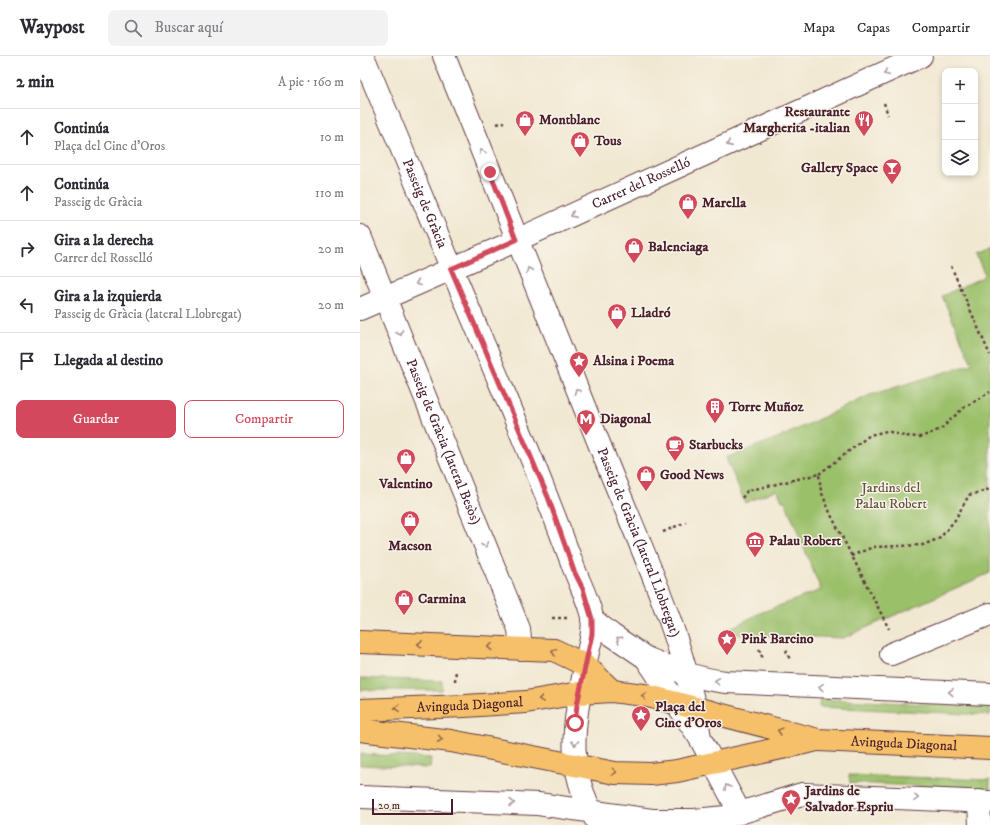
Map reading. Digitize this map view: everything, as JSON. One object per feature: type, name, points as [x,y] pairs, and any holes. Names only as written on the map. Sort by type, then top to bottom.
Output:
[{"type":"main road","points":[[360,642],[554,650],[585,665],[612,691]]},
{"type":"main road","points":[[579,693],[612,691],[644,695],[818,740]]},
{"type":"main road","name":"Avinguda Diagonal","points":[[360,710],[465,706],[518,702],[579,693]]},
{"type":"main road","points":[[360,730],[451,741],[527,754],[615,773],[651,774],[677,771],[818,740]]},
{"type":"main road","name":"Avinguda Diagonal","points":[[818,740],[990,748]]},
{"type":"street","name":"Passeig de Gràcia","points":[[363,56],[451,269],[548,497],[574,571],[583,589],[592,619],[592,634],[579,693]]},
{"type":"street","name":"Passeig de Gràcia (lateral Llobregat)","points":[[444,56],[516,240],[670,622],[687,674],[686,706],[700,738],[714,762]]},
{"type":"street","name":"Carrer del Rosselló","points":[[360,309],[516,240],[921,56]]},
{"type":"street","name":"Passeig de Gràcia (lateral Besòs)","points":[[360,236],[519,629],[521,649]]},
{"type":"street","points":[[897,652],[990,614]]},
{"type":"street","points":[[592,619],[612,635],[646,658],[703,679],[740,683],[990,694]]},
{"type":"street","points":[[646,658],[661,678],[686,706]]},
{"type":"street","points":[[579,693],[575,723],[576,765],[582,794],[595,818]]},
{"type":"street","points":[[714,762],[740,813]]},
{"type":"street","points":[[360,797],[538,804],[595,818],[652,820],[717,819],[802,794],[984,802],[980,825]]},
{"type":"path","points":[[884,103],[888,115]]},
{"type":"path","points":[[951,266],[990,354]]},
{"type":"path","points":[[742,498],[747,491],[819,474],[870,435],[887,431],[904,436],[921,438],[941,429],[962,409],[990,392]]},
{"type":"path","points":[[819,474],[821,491],[897,652]]},
{"type":"path","points":[[851,556],[873,547],[923,545],[940,538],[955,520],[969,495],[990,489]]},
{"type":"path","name":"Avinguda Diagonal","points":[[455,683],[457,664]]},
{"type":"green space","name":"Jardins del Palau Robert","points":[[990,249],[990,277],[988,278],[990,283],[990,573],[843,638],[733,634],[731,628],[760,613],[821,590],[785,501],[782,501],[778,491],[775,490],[745,503],[726,458],[785,435],[870,395],[972,364],[942,296],[983,277],[984,273],[976,255]]},
{"type":"green space","points":[[360,678],[442,681],[442,690],[360,690]]},
{"type":"green space","points":[[820,699],[990,707],[990,715],[819,707]]},
{"type":"green space","points":[[360,754],[431,758],[430,768],[360,765]]},
{"type":"green space","points":[[849,775],[990,780],[990,789],[850,783]]},
{"type":"place","name":"Montblanc","points":[[525,137]]},
{"type":"place","name":"Restaurante Margherita -italian","points":[[864,137]]},
{"type":"place","name":"Tous","points":[[580,158]]},
{"type":"place","name":"Gallery Space","points":[[892,185]]},
{"type":"place","name":"Marella","points":[[688,220]]},
{"type":"place","name":"Balenciaga","points":[[634,264]]},
{"type":"place","name":"Lladró","points":[[617,330]]},
{"type":"place","name":"Alsina i Poema","points":[[579,378]]},
{"type":"place","name":"Torre Muñoz","points":[[715,424]]},
{"type":"place","name":"Diagonal","points":[[586,436]]},
{"type":"place","name":"Starbucks","points":[[675,462]]},
{"type":"place","name":"Valentino","points":[[406,475]]},
{"type":"place","name":"Good News","points":[[646,492]]},
{"type":"place","name":"Macson","points":[[410,537]]},
{"type":"place","name":"Palau Robert","points":[[755,558]]},
{"type":"place","name":"Carmina","points":[[404,616]]},
{"type":"place","name":"Pink Barcino","points":[[727,656]]},
{"type":"place","name":"Plaça del Cinc d'Oros","points":[[641,732]]},
{"type":"place","name":"Jardins de Salvador Espriu","points":[[791,816]]},
{"type":"route","points":[[490,172],[516,240],[451,269],[548,497],[574,571],[583,589],[592,619],[592,634],[577,705],[575,723]]}]
